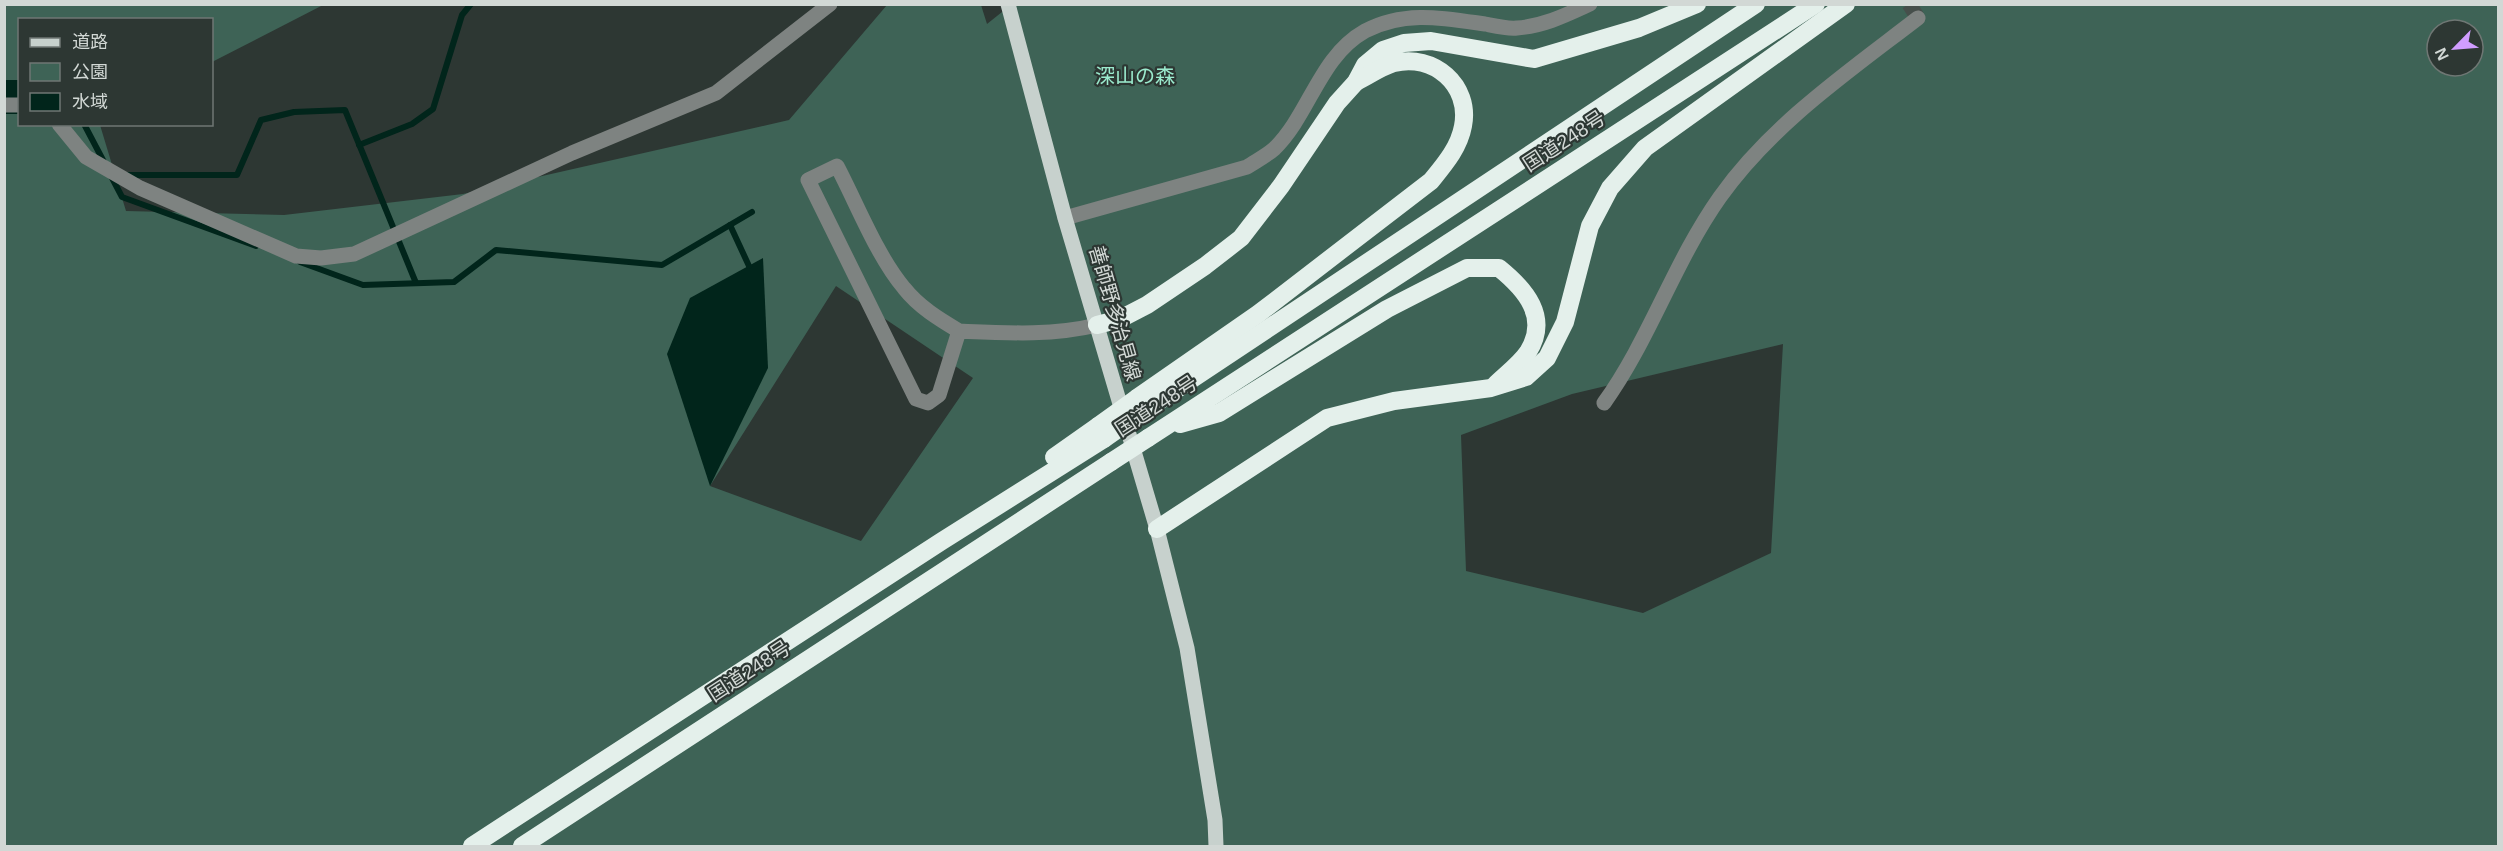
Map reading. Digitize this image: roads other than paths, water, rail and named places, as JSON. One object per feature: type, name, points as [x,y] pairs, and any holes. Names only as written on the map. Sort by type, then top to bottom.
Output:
[{"type":"highway","points":[[1097,325],[1120,319],[1147,305],[1205,266],[1241,238],[1281,186],[1337,103],[1356,82],[1365,65],[1383,50],[1404,43],[1431,41],[1534,59],[1639,28],[1697,4]]},
{"type":"highway","name":"国道248号","points":[[472,846],[942,540],[1139,406],[1756,4]]},
{"type":"highway","name":"国道248号","points":[[522,846],[1816,4]]},
{"type":"highway","points":[[1157,529],[1328,418],[1395,400],[1491,388],[1526,377],[1547,358],[1565,322],[1590,226],[1610,188],[1645,148],[1846,4]]},
{"type":"highway","points":[[1139,406],[1431,181],[1452,156],[1464,125],[1463,103],[1455,81],[1434,67],[1413,61],[1393,64],[1356,82]]},
{"type":"highway","points":[[1154,434],[1219,413],[1387,309],[1467,268],[1499,268],[1519,284],[1528,296],[1535,313],[1535,331],[1528,352],[1491,388]]},
{"type":"main road","name":"善師野多治見線","points":[[1008,4],[1065,218],[1157,529],[1187,648],[1215,820],[1216,846]]},
{"type":"street","points":[[61,126],[86,157],[140,189],[296,256],[321,258],[354,254],[572,153],[716,93],[830,4]]},
{"type":"street","points":[[1065,218],[1247,167],[1273,150],[1293,126],[1328,67],[1344,45],[1366,31],[1395,19],[1425,16],[1515,28],[1547,24],[1590,4]]},
{"type":"street","points":[[1604,403],[1623,377],[1683,255],[1721,196],[1769,140],[1815,97],[1918,18]]},
{"type":"street","points":[[959,331],[939,395],[928,403],[916,399],[808,180],[837,166],[888,266],[904,289],[930,314],[959,331],[1028,333],[1073,331],[1097,325]]},
{"type":"water","points":[[763,258],[768,368],[710,486],[667,354],[690,298]]},
{"type":"waterway","points":[[359,145],[412,124],[433,109],[462,15],[471,4]]},
{"type":"waterway","points":[[4,97],[18,97]]},
{"type":"waterway","points":[[124,175],[237,175],[261,120],[294,112],[345,110],[416,283]]},
{"type":"waterway","points":[[85,126],[104,162]]},
{"type":"waterway","points":[[111,176],[122,197],[256,246]]},
{"type":"waterway","points":[[300,262],[363,285],[454,282],[496,250],[662,265],[752,212]]},
{"type":"waterway","points":[[730,225],[749,266]]},
{"type":"tunnel","points":[[1909,4],[1918,18]]},
{"type":"park label","name":"深山の森","points":[[1135,76]]}]
